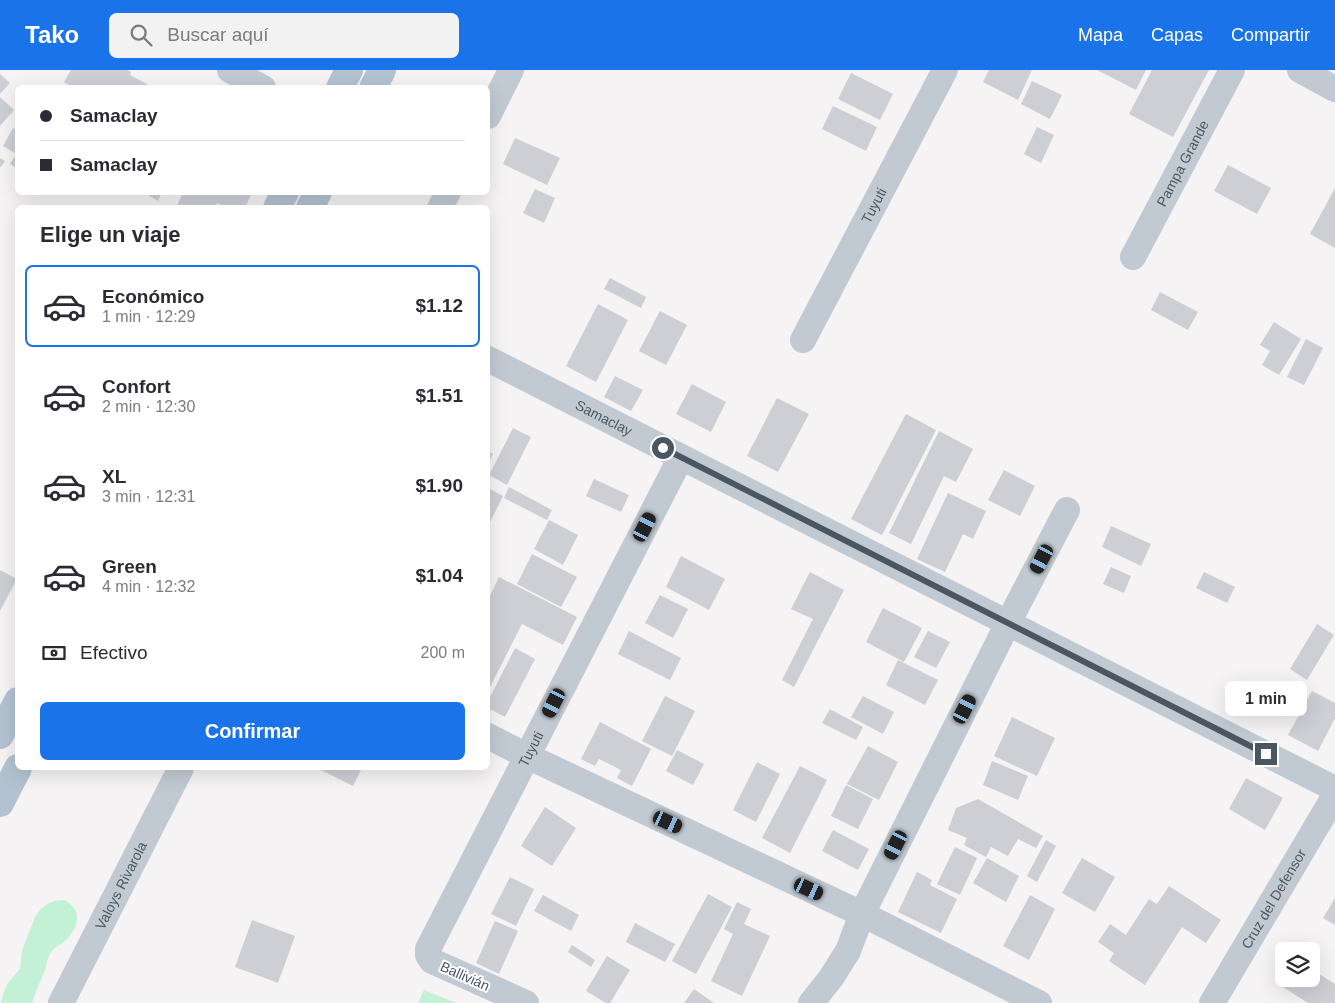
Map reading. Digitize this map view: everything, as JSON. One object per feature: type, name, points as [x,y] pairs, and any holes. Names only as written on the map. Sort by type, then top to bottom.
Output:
[{"type":"main road","points":[[342,85],[349,70]]},
{"type":"main road","points":[[374,85],[382,70]]},
{"type":"main road","points":[[0,735],[15,707]]},
{"type":"main road","points":[[0,803],[17,770]]},
{"type":"street","points":[[230,70],[258,85]]},
{"type":"street","points":[[490,112],[511,70]]},
{"type":"street","name":"Tuyuti","points":[[803,340],[945,70]]},
{"type":"street","name":"Pampa Grande","points":[[1133,257],[1232,70]]},
{"type":"street","points":[[1300,70],[1335,89]]},
{"type":"street","name":"Samaclay","points":[[490,360],[1335,789]]},
{"type":"street","name":"Tuyuti","points":[[432,961],[428,955],[428,949],[681,457]]},
{"type":"street","points":[[811,1003],[831,978],[848,951],[862,914],[1067,510]]},
{"type":"street","points":[[490,737],[862,914],[1039,1003]]},
{"type":"street","name":"Valoys Rivarola","points":[[61,1003],[180,770]]},
{"type":"street","name":"Cruz del Defensor","points":[[1212,1003],[1335,795]]},
{"type":"street","name":"Ballivián","points":[[432,961],[526,1003]]},
{"type":"green space","points":[[64,900],[74,908],[77,923],[67,939],[50,953],[32,1003],[1,1003],[8,983],[20,969],[22,951],[35,917],[47,904]]},
{"type":"green space","points":[[424,990],[456,1003],[418,1003]]},
{"type":"building","points":[[71,70],[127,70],[131,72],[130,75],[147,84],[69,85],[64,82]]},
{"type":"building","points":[[989,70],[1032,70],[1018,100],[983,82]]},
{"type":"building","points":[[1097,70],[1146,70],[1136,90]]},
{"type":"building","points":[[1152,70],[1209,70],[1173,137],[1129,114]]},
{"type":"building","points":[[851,73],[893,94],[880,120],[838,99]]},
{"type":"building","points":[[0,74],[10,83],[0,94]]},
{"type":"building","points":[[1032,81],[1062,95],[1050,119],[1021,104]]},
{"type":"building","points":[[0,97],[14,110],[0,126]]},
{"type":"building","points":[[833,106],[877,127],[866,151],[822,129]]},
{"type":"building","points":[[1037,127],[1054,135],[1041,163],[1024,154]]},
{"type":"building","points":[[13,128],[15,129],[15,153],[3,146]]},
{"type":"building","points":[[515,138],[560,158],[547,185],[503,164]]},
{"type":"building","points":[[15,156],[15,167],[10,164]]},
{"type":"building","points":[[0,158],[5,161],[0,168]]},
{"type":"building","points":[[1228,165],[1271,188],[1257,214],[1214,191]]},
{"type":"building","points":[[1335,188],[1335,248],[1310,234]]},
{"type":"building","points":[[535,189],[555,198],[544,223],[523,213]]},
{"type":"building","points":[[148,195],[161,195],[158,201]]},
{"type":"building","points":[[182,195],[251,195],[246,205],[221,205],[217,203],[216,205],[177,205]]},
{"type":"building","points":[[610,278],[646,297],[641,308],[604,289]]},
{"type":"building","points":[[1160,292],[1198,312],[1188,330],[1151,310]]},
{"type":"building","points":[[598,304],[628,320],[596,382],[566,366]]},
{"type":"building","points":[[660,311],[687,325],[666,365],[639,351]]},
{"type":"building","points":[[1274,322],[1301,339],[1279,375],[1262,365],[1270,351],[1260,345]]},
{"type":"building","points":[[1306,339],[1323,348],[1304,385],[1287,377]]},
{"type":"building","points":[[615,376],[643,390],[631,411],[604,397]]},
{"type":"building","points":[[692,384],[726,402],[711,432],[676,414]]},
{"type":"building","points":[[777,398],[809,414],[778,472],[747,456]]},
{"type":"building","points":[[906,414],[936,430],[882,535],[851,519]]},
{"type":"building","points":[[513,428],[531,437],[507,485],[490,476]]},
{"type":"building","points":[[939,431],[973,449],[956,482],[944,476],[911,544],[889,533]]},
{"type":"building","points":[[1004,470],[1035,486],[1020,516],[988,500]]},
{"type":"building","points":[[594,479],[629,495],[621,512],[586,496]]},
{"type":"building","points":[[509,487],[552,510],[547,520],[504,498]]},
{"type":"building","points":[[490,489],[503,496],[490,522]]},
{"type":"building","points":[[948,493],[986,511],[973,539],[963,534],[945,572],[917,559]]},
{"type":"building","points":[[549,520],[578,535],[563,565],[534,549]]},
{"type":"building","points":[[1111,526],[1151,544],[1141,566],[1102,547]]},
{"type":"building","points":[[532,554],[577,577],[561,607],[517,584]]},
{"type":"building","points":[[681,556],[725,579],[709,610],[666,587]]},
{"type":"building","points":[[1111,567],[1131,576],[1124,593],[1103,584]]},
{"type":"building","points":[[0,570],[15,578],[15,583],[0,611]]},
{"type":"building","points":[[810,572],[844,590],[794,687],[782,680],[813,619],[791,609]]},
{"type":"building","points":[[1204,572],[1235,587],[1227,603],[1196,588]]},
{"type":"building","points":[[499,577],[577,617],[563,645],[522,624],[490,687],[490,596]]},
{"type":"building","points":[[660,595],[688,609],[673,638],[645,623]]},
{"type":"building","points":[[883,608],[922,628],[904,662],[866,642]]},
{"type":"building","points":[[1317,624],[1334,635],[1307,680],[1290,669]]},
{"type":"building","points":[[629,631],[681,658],[670,680],[618,654]]},
{"type":"building","points":[[928,631],[950,642],[936,668],[914,657]]},
{"type":"building","points":[[515,648],[535,659],[505,717],[490,709],[490,697]]},
{"type":"building","points":[[898,660],[938,680],[925,705],[886,685]]},
{"type":"building","points":[[1312,691],[1335,703],[1335,718],[1318,751],[1288,735]]},
{"type":"building","points":[[665,696],[695,711],[672,756],[642,741]]},
{"type":"building","points":[[863,696],[894,712],[883,734],[851,717]]},
{"type":"building","points":[[830,709],[863,727],[856,740],[822,723]]},
{"type":"building","points":[[1012,717],[1055,738],[1037,776],[994,756]]},
{"type":"building","points":[[600,722],[651,749],[632,786],[617,778],[621,770],[599,759],[595,766],[581,759]]},
{"type":"building","points":[[868,746],[898,762],[879,800],[847,784]]},
{"type":"building","points":[[677,750],[704,764],[693,785],[666,771]]},
{"type":"building","points":[[992,761],[1028,776],[1018,800],[983,785]]},
{"type":"building","points":[[757,762],[780,774],[756,822],[733,810]]},
{"type":"building","points":[[800,766],[827,780],[790,853],[762,838]]},
{"type":"building","points":[[321,770],[361,770],[353,786]]},
{"type":"building","points":[[1246,778],[1283,798],[1265,830],[1229,809]]},
{"type":"building","points":[[846,785],[873,799],[858,829],[831,816]]},
{"type":"building","points":[[978,799],[1043,836],[1036,848],[1018,839],[1008,856],[991,847],[986,857],[964,845],[967,838],[948,830],[956,808]]},
{"type":"building","points":[[545,807],[576,828],[552,866],[521,846]]},
{"type":"building","points":[[833,830],[869,849],[858,870],[822,851]]},
{"type":"building","points":[[1046,840],[1056,846],[1037,882],[1027,876]]},
{"type":"building","points":[[955,847],[977,858],[960,895],[937,884]]},
{"type":"building","points":[[987,858],[1019,876],[1006,902],[973,883]]},
{"type":"building","points":[[1082,858],[1115,877],[1095,912],[1062,893]]},
{"type":"building","points":[[917,872],[932,880],[930,885],[957,899],[941,933],[898,912]]},
{"type":"building","points":[[510,877],[534,889],[516,926],[491,914]]},
{"type":"building","points":[[1169,886],[1221,920],[1206,943],[1182,927],[1145,985],[1109,961],[1114,953],[1098,942],[1110,924],[1126,935],[1149,899],[1157,904]]},
{"type":"building","points":[[708,894],[732,907],[696,974],[672,961]]},
{"type":"building","points":[[543,895],[579,915],[571,931],[534,911]]},
{"type":"building","points":[[1030,895],[1055,909],[1029,960],[1003,946]]},
{"type":"building","points":[[1335,898],[1335,925],[1323,918]]},
{"type":"building","points":[[737,902],[751,909],[744,924],[770,936],[742,996],[711,981],[733,934],[724,929]]},
{"type":"building","points":[[252,920],[295,936],[278,983],[235,967]]},
{"type":"building","points":[[495,921],[518,931],[499,974],[476,963]]},
{"type":"building","points":[[635,923],[675,944],[665,962],[626,942]]},
{"type":"building","points":[[572,945],[595,960],[591,967],[568,952]]},
{"type":"building","points":[[607,956],[630,970],[610,1003],[606,1003],[586,991]]},
{"type":"building","points":[[1320,975],[1335,984],[1335,1003],[1308,1003],[1283,987],[1320,987]]},
{"type":"building","points":[[694,989],[714,1003],[684,1003]]},
{"type":"route","points":[[663,448],[1266,754]]}]
